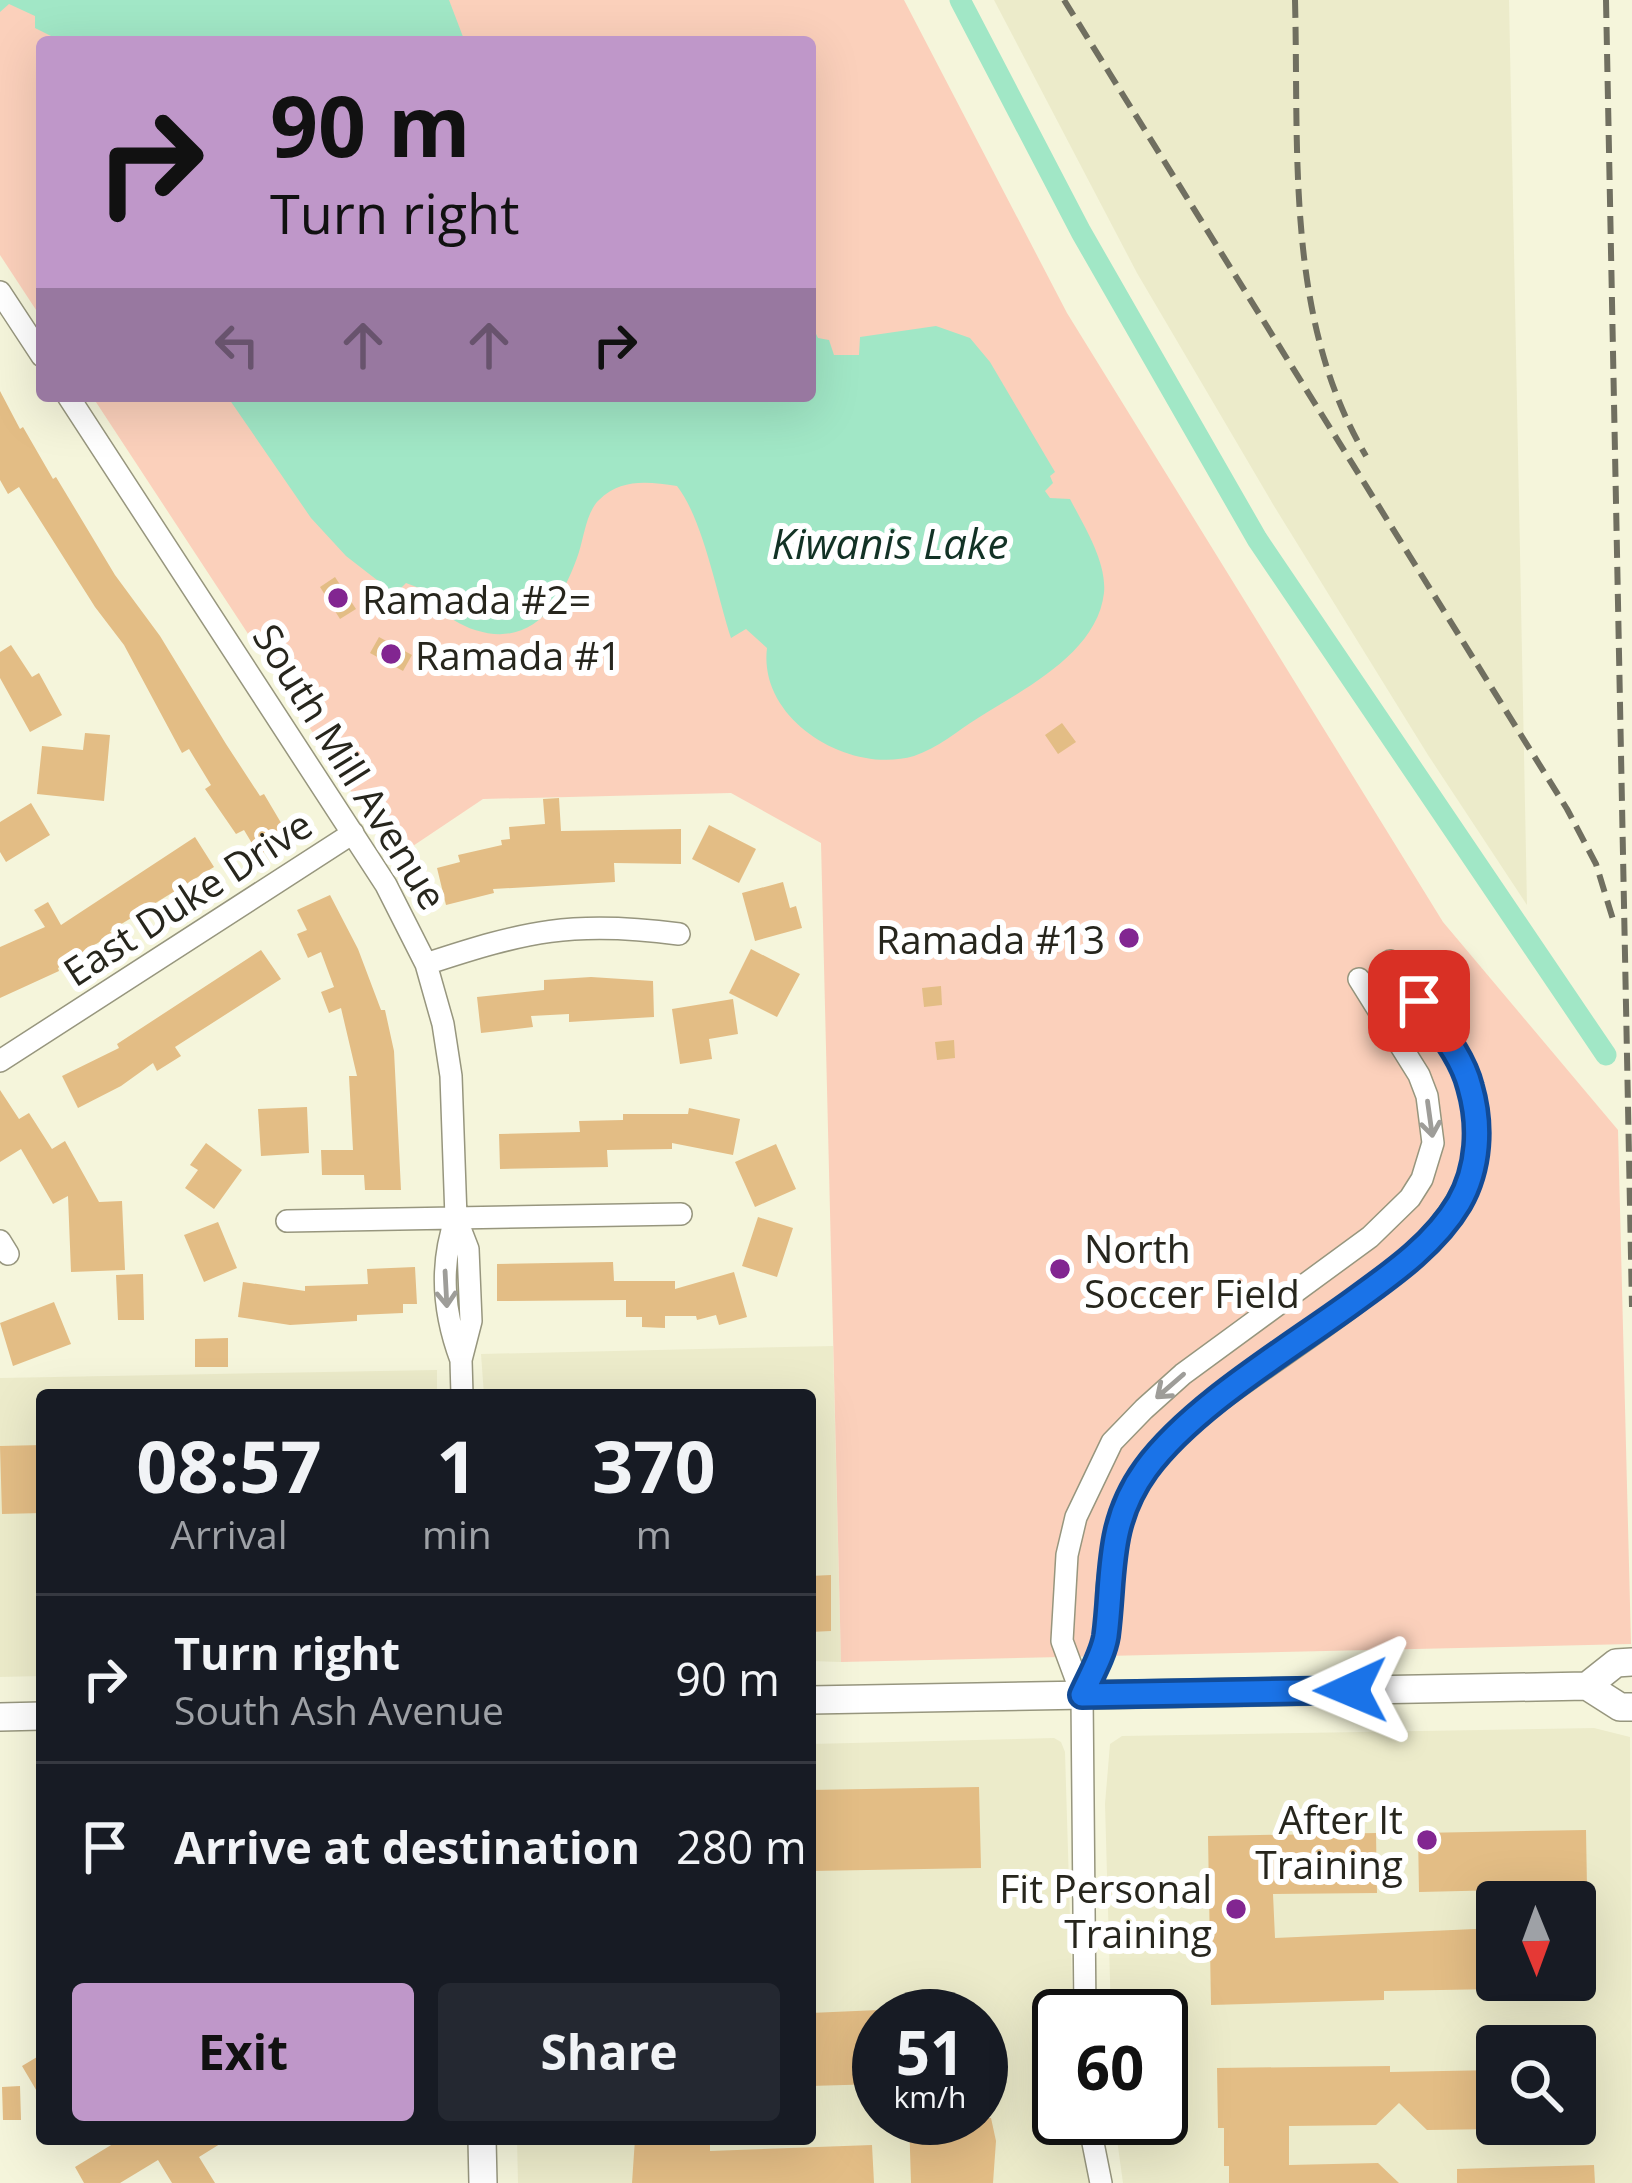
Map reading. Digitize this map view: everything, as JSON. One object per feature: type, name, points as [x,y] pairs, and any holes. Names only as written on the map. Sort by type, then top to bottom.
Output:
[{"type":"main road","points":[[1588,1686],[1616,1663],[1632,1662]]},
{"type":"main road","points":[[816,1700],[1588,1686],[1620,1707],[1632,1707]]},
{"type":"main road","points":[[0,1717],[36,1716]]},
{"type":"main road","points":[[482,2145],[483,2183]]},
{"type":"street","points":[[0,292],[36,347]]},
{"type":"street","name":"South Mill Avenue","points":[[72,402],[386,885],[426,964],[451,1076],[456,1218],[468,1249],[471,1321],[461,1360],[462,1389]]},
{"type":"street","name":"East Duke Drive","points":[[0,1061],[353,833]]},
{"type":"street","points":[[426,964],[513,935],[577,926],[680,934]]},
{"type":"street","points":[[1082,1695],[1106,1638],[1107,1592],[1117,1530],[1147,1468],[1211,1407],[1399,1269],[1444,1224],[1473,1173],[1477,1120],[1470,1086],[1459,1058],[1390,961]]},
{"type":"street","points":[[1085,1989],[1082,1695],[1062,1642],[1067,1555],[1076,1517],[1112,1442],[1183,1374],[1370,1237],[1410,1198],[1430,1160],[1433,1124],[1419,1075],[1359,979]]},
{"type":"street","points":[[287,1221],[681,1214]]},
{"type":"street","points":[[1093,2145],[1101,2183]]},
{"type":"shaded area","points":[[0,0],[904,0],[1067,313],[1443,922],[1618,1130],[1631,1644],[841,1662],[821,843],[731,793],[483,799],[395,858],[96,402],[816,402],[816,36],[36,36],[36,310],[0,255]]},
{"type":"shaded area","points":[[994,0],[1509,0],[1527,905],[1274,506],[1137,273]]},
{"type":"shaded area","points":[[833,1346],[841,1662],[816,1661],[816,1389],[484,1389],[481,1354]]},
{"type":"shaded area","points":[[437,1370],[437,1389],[36,1389],[36,1676],[0,1677],[0,1378]]},
{"type":"shaded area","points":[[1594,1728],[1630,1737],[1632,2183],[1123,2183],[1118,2145],[1188,2145],[1188,1989],[1110,1989],[1105,1804],[1110,1744],[1122,1736]]},
{"type":"shaded area","points":[[1054,1738],[1065,1752],[1072,1989],[1032,1989],[1032,2145],[1083,2145],[1091,2183],[518,2183],[517,2145],[816,2145],[816,1744]]},
{"type":"water","points":[[0,0],[449,0],[463,36],[51,36],[35,28],[35,16],[9,4],[0,12]]},
{"type":"water","name":"Kiwanis Lake","points":[[936,326],[970,338],[990,362],[1055,472],[1045,491],[1050,498],[1070,499],[1093,545],[1104,593],[1088,634],[1055,668],[939,744],[914,756],[889,760],[837,749],[792,719],[768,674],[767,648],[746,629],[731,638],[702,537],[677,486],[636,483],[599,500],[555,603],[530,626],[514,633],[496,634],[459,623],[434,608],[432,593],[406,583],[395,594],[346,556],[311,518],[231,402],[816,402],[816,334],[829,340],[834,355],[859,355],[860,337]]},
{"type":"building","points":[[0,391],[20,429],[23,427],[290,838],[259,855],[244,830],[236,834],[205,789],[211,785],[189,749],[182,753],[124,645],[19,487],[8,494],[0,480]]},
{"type":"building","name":"Ramada #2=","points":[[335,577],[356,609],[340,619],[320,587]]},
{"type":"building","name":"Ramada #1","points":[[379,637],[412,655],[403,671],[370,653]]},
{"type":"building","points":[[11,645],[32,677],[39,673],[62,715],[30,732],[0,678],[0,652]]},
{"type":"building","points":[[1062,723],[1076,742],[1058,754],[1045,735]]},
{"type":"building","points":[[85,733],[110,735],[104,801],[37,794],[42,746],[83,750]]},
{"type":"building","points":[[559,798],[561,831],[681,829],[681,864],[614,863],[615,882],[493,889],[494,893],[446,905],[437,868],[460,862],[458,855],[502,845],[501,840],[510,839],[509,827],[545,824],[543,799]]},
{"type":"building","points":[[31,803],[50,835],[6,862],[0,852],[0,822]]},
{"type":"building","points":[[709,825],[756,849],[739,883],[692,859]]},
{"type":"building","points":[[195,837],[214,867],[110,931],[59,971],[0,998],[0,947],[45,927],[34,910],[48,902],[61,925]]},
{"type":"building","points":[[783,882],[802,928],[755,941],[742,893]]},
{"type":"building","points":[[330,895],[358,949],[381,1010],[385,1010],[394,1051],[401,1190],[365,1190],[364,1175],[322,1175],[321,1150],[353,1150],[349,1076],[357,1076],[341,1008],[329,1013],[321,992],[334,987],[321,952],[308,958],[297,934],[307,930],[297,910]]},
{"type":"building","name":"Ramada #13","points":[[1132,925],[1143,939],[1127,951],[1116,936]]},
{"type":"building","points":[[751,949],[800,974],[777,1017],[729,993]]},
{"type":"building","points":[[261,950],[281,979],[175,1047],[181,1056],[157,1071],[153,1063],[78,1108],[62,1076],[119,1048],[117,1044]]},
{"type":"building","points":[[544,980],[653,981],[654,1017],[569,1022],[569,1014],[531,1016],[533,1027],[481,1033],[477,997],[544,990]]},
{"type":"building","points":[[941,986],[942,1005],[924,1007],[922,988]]},
{"type":"building","points":[[733,999],[738,1034],[709,1039],[712,1059],[680,1064],[672,1009]]},
{"type":"building","points":[[954,1040],[955,1058],[937,1060],[935,1042]]},
{"type":"building","points":[[0,1090],[19,1119],[29,1113],[52,1149],[65,1141],[99,1202],[122,1201],[125,1270],[71,1272],[68,1196],[53,1204],[21,1149],[0,1162]]},
{"type":"building","points":[[307,1107],[309,1153],[261,1156],[258,1109]]},
{"type":"building","points":[[689,1108],[740,1119],[733,1155],[672,1143],[672,1149],[607,1150],[608,1167],[500,1169],[499,1134],[580,1132],[579,1121],[623,1120],[623,1114],[688,1114]]},
{"type":"building","points":[[206,1143],[242,1170],[214,1209],[185,1188],[198,1170],[190,1165]]},
{"type":"building","points":[[776,1144],[796,1189],[755,1207],[735,1162]]},
{"type":"building","points":[[758,1217],[793,1228],[777,1277],[742,1266]]},
{"type":"building","points":[[218,1222],[237,1268],[204,1282],[184,1235]]},
{"type":"building","points":[[613,1262],[614,1281],[675,1281],[675,1289],[734,1272],[747,1317],[719,1325],[716,1315],[697,1320],[696,1316],[665,1316],[665,1328],[642,1327],[642,1317],[626,1317],[626,1300],[497,1301],[497,1264]]},
{"type":"building","points":[[415,1267],[417,1304],[403,1304],[403,1313],[290,1325],[238,1317],[243,1282],[305,1291],[305,1286],[368,1284],[367,1269]]},
{"type":"building","points":[[143,1274],[144,1320],[118,1320],[116,1275]]},
{"type":"building","points":[[54,1302],[71,1344],[13,1366],[0,1323]]},
{"type":"building","points":[[228,1338],[228,1367],[195,1367],[195,1339]]},
{"type":"building","points":[[36,1445],[36,1513],[2,1514],[0,1446]]},
{"type":"building","points":[[831,1575],[831,1631],[816,1632],[816,1576]]},
{"type":"building","points":[[979,1787],[981,1868],[816,1871],[816,1790]]},
{"type":"building","points":[[1586,1830],[1587,1881],[1476,1881],[1476,1891],[1419,1892],[1418,1833]]},
{"type":"building","points":[[1376,1833],[1377,1893],[1273,1894],[1275,1938],[1476,1929],[1476,1989],[1384,1991],[1384,2000],[1211,2005],[1208,1836]]},
{"type":"building","points":[[852,2011],[852,2085],[816,2086],[816,2013]]},
{"type":"building","points":[[36,2058],[36,2090],[22,2066]]},
{"type":"building","points":[[1217,2068],[1476,2070],[1476,2129],[1427,2130],[1399,2103],[1376,2125],[1289,2126],[1289,2165],[1378,2163],[1399,2183],[1229,2183],[1224,2128],[1218,2128]]},
{"type":"building","points":[[20,2086],[21,2120],[3,2120],[2,2087]]},
{"type":"building","points":[[111,2145],[218,2145],[199,2157],[215,2183],[172,2183],[158,2160],[120,2183],[84,2183],[75,2167]]},
{"type":"building","points":[[635,2145],[710,2145],[710,2151],[872,2145],[874,2183],[632,2183]]},
{"type":"building","points":[[910,2145],[996,2145],[993,2183],[911,2183]]},
{"type":"building","points":[[1594,2165],[1595,2183],[1457,2183],[1457,2169]]},
{"type":"waterway","points":[[960,0],[1081,232],[1257,539],[1606,1055]]},
{"type":"railway","points":[[1064,0],[1567,809],[1596,864],[1615,926]]},
{"type":"railway","points":[[1295,0],[1298,176],[1309,292],[1321,349],[1366,456]]},
{"type":"railway","points":[[1606,0],[1632,1307]]},
{"type":"place","name":"Ramada #2=","points":[[338,598]]},
{"type":"place","name":"Ramada #1","points":[[391,654]]},
{"type":"place","name":"Ramada #13","points":[[1129,938]]},
{"type":"place","name":"North Soccer Field","points":[[1060,1269]]},
{"type":"place","name":"After It Training","points":[[1427,1840]]},
{"type":"place","name":"Fit Personal Training","points":[[1236,1909]]},
{"type":"route","points":[[1351,1690],[1082,1695],[1106,1638],[1107,1592],[1117,1530],[1147,1468],[1211,1407],[1399,1269],[1460,1202],[1473,1173],[1477,1120],[1459,1058],[1419,1001]]}]
